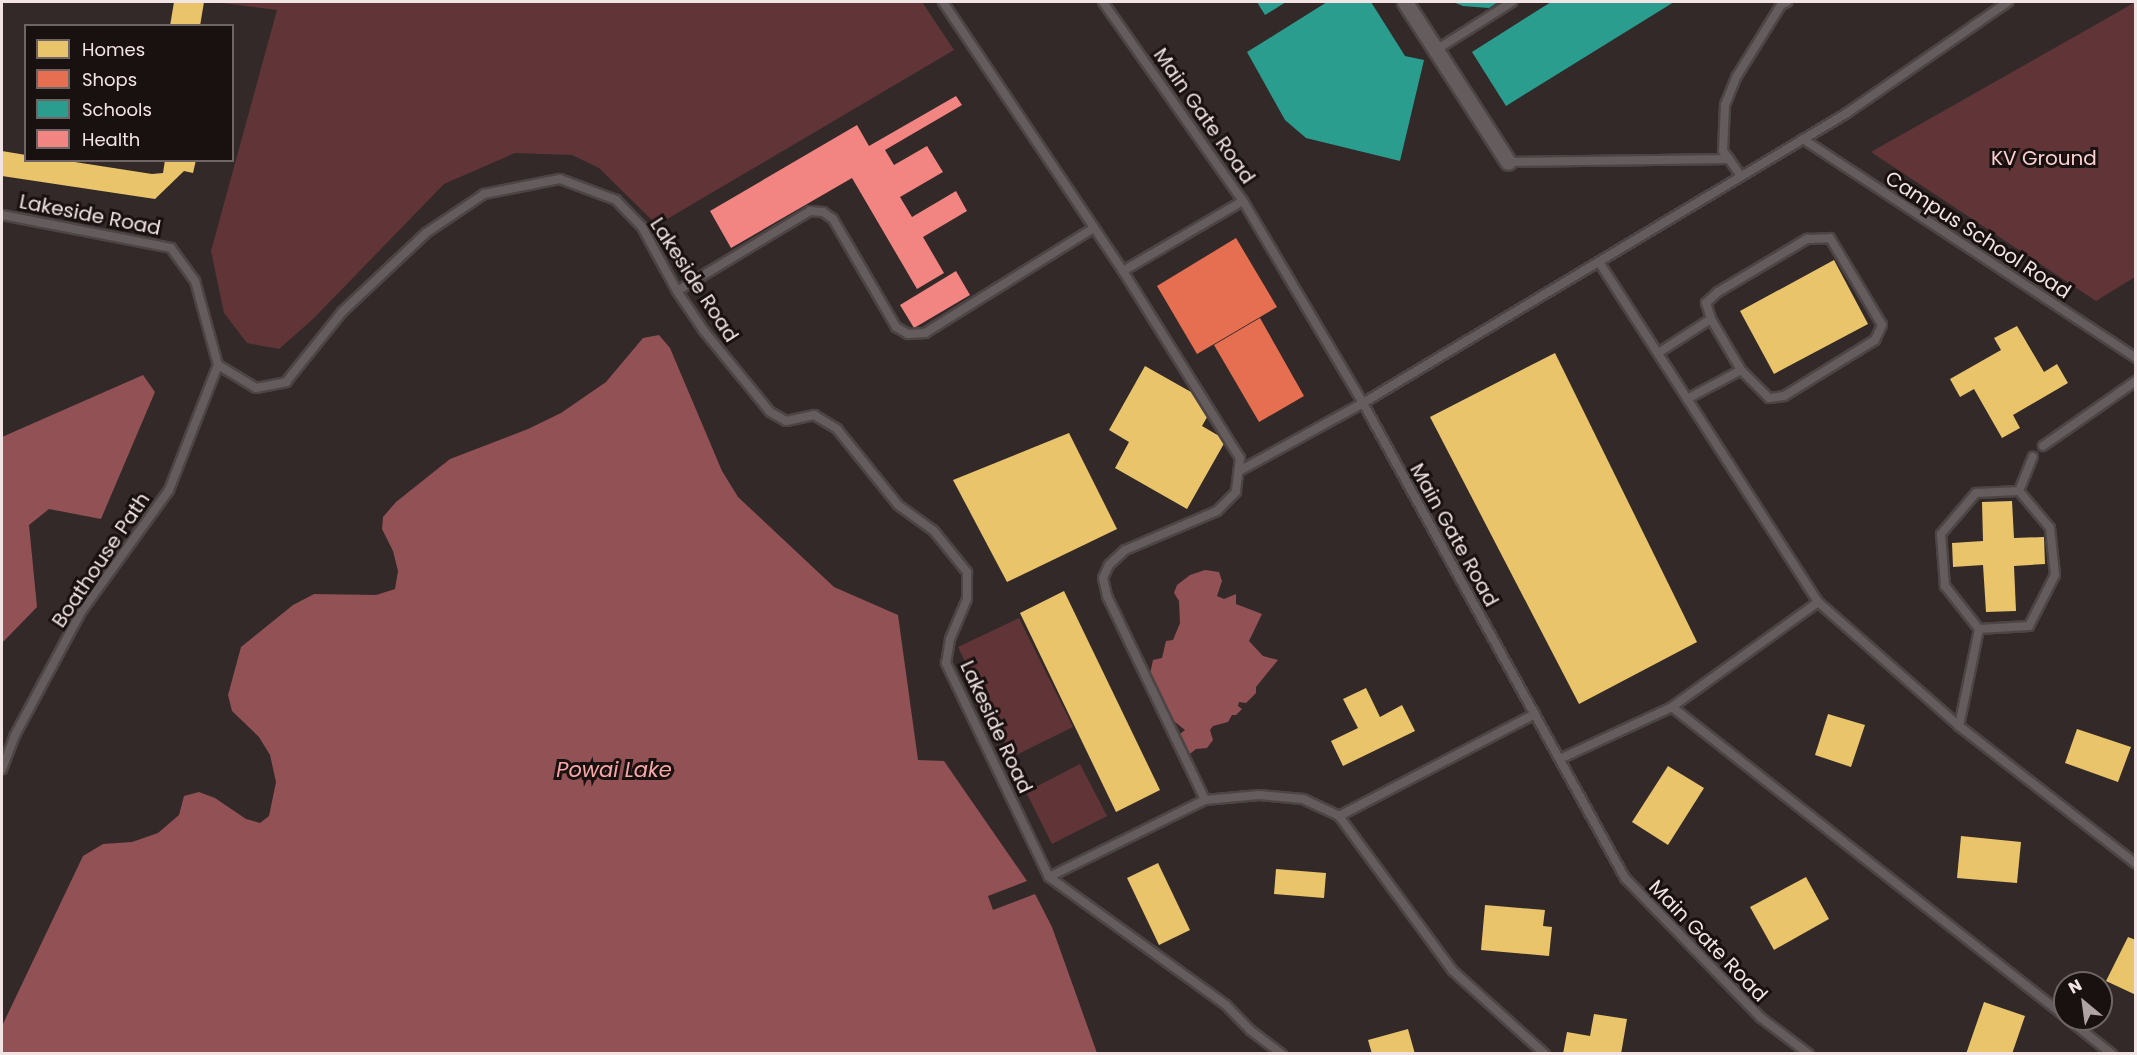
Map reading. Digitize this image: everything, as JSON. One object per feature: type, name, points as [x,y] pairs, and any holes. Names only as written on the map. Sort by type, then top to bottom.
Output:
[{"type":"street","points":[[1405,2],[1508,162]]},
{"type":"lane","points":[[944,2],[1123,271],[1240,458],[1236,492],[1217,511],[1125,550],[1109,565],[1103,578],[1107,596],[1205,800]]},
{"type":"lane","name":"Main Gate Road","points":[[1103,2],[1243,201],[1362,403],[1625,878],[1760,1017],[1809,1053]]},
{"type":"lane","points":[[1436,50],[1512,2]]},
{"type":"lane","points":[[1741,176],[1723,151],[1725,105],[1743,67],[1781,4],[1786,2]]},
{"type":"lane","points":[[1239,471],[1362,403],[1847,113],[2008,2]]},
{"type":"lane","name":"Campus School Road","points":[[1803,139],[2136,358]]},
{"type":"lane","points":[[1508,162],[1729,159]]},
{"type":"lane","name":"Lakeside Road","points":[[2,214],[171,248],[195,280],[219,365],[256,388],[286,382],[342,312],[426,233],[484,195],[560,179],[616,200],[642,227],[677,291],[704,331],[770,412],[786,421],[814,415],[837,429],[898,505],[934,531],[967,572],[967,599],[950,639],[946,663],[1049,877],[1226,1005],[1250,1030],[1282,1053]]},
{"type":"lane","points":[[1123,271],[1243,201]]},
{"type":"lane","points":[[677,291],[810,212],[823,212],[833,219],[896,327],[908,334],[925,333],[1094,228]]},
{"type":"lane","points":[[1830,238],[1882,325],[1875,340],[1784,396],[1769,398],[1741,369],[1712,320],[1706,303],[1718,292],[1808,239],[1830,238]]},
{"type":"lane","points":[[1599,262],[1818,602],[1959,726],[2136,864]]},
{"type":"lane","points":[[1658,353],[1712,320]]},
{"type":"lane","name":"Boathouse Path","points":[[2,769],[14,737],[81,612],[169,490],[219,365]]},
{"type":"lane","points":[[1687,399],[1741,369]]},
{"type":"lane","points":[[2043,446],[2136,381]]},
{"type":"lane","points":[[2019,491],[2033,457]]},
{"type":"lane","points":[[1979,628],[1945,586],[1941,534],[1976,493],[2019,491]]},
{"type":"lane","points":[[1979,628],[2029,626],[2055,575],[2050,528],[2019,491]]},
{"type":"lane","points":[[1560,759],[1672,707],[1818,602]]},
{"type":"lane","points":[[1959,726],[1979,628]]},
{"type":"lane","points":[[1672,707],[2053,1007]]},
{"type":"lane","points":[[1339,816],[1534,714]]},
{"type":"lane","points":[[1049,877],[1205,800],[1258,795],[1303,799],[1339,816],[1453,972],[1545,1053]]},
{"type":"lane","points":[[2084,1031],[2112,1053]]},
{"type":"green space","points":[[214,2],[922,2],[954,50],[657,225],[599,168],[572,155],[515,153],[444,184],[313,319],[279,349],[247,343],[224,313],[211,251],[277,10]]},
{"type":"green space","name":"KV Ground","points":[[2134,3],[2135,277],[2096,301],[1871,152]]},
{"type":"green space","points":[[1019,618],[1073,727],[1012,757],[958,647]]},
{"type":"green space","points":[[1080,764],[1107,816],[1052,844],[1026,792]]},
{"type":"water","name":"Powai Lake","points":[[659,335],[670,348],[722,471],[738,497],[834,587],[898,615],[918,760],[944,761],[1027,881],[988,896],[993,910],[1035,894],[1052,927],[1097,1053],[2,1053],[2,1026],[83,856],[103,844],[132,842],[158,833],[179,815],[184,796],[199,792],[215,798],[246,819],[260,823],[269,816],[276,782],[270,755],[259,737],[232,711],[228,695],[241,647],[293,605],[314,594],[376,595],[395,589],[398,571],[393,551],[382,529],[383,517],[396,502],[450,459],[528,429],[561,413],[606,382],[643,338]]},
{"type":"water","points":[[143,375],[155,392],[101,519],[49,509],[29,525],[37,607],[2,643],[2,437]]},
{"type":"water","points":[[1205,570],[1219,572],[1222,581],[1217,596],[1224,599],[1236,594],[1236,604],[1262,614],[1249,641],[1263,656],[1278,660],[1256,687],[1256,693],[1246,703],[1239,702],[1238,706],[1242,709],[1236,715],[1232,715],[1228,722],[1213,726],[1210,730],[1213,740],[1207,748],[1196,749],[1186,757],[1176,737],[1185,730],[1175,722],[1162,704],[1149,678],[1153,660],[1162,658],[1166,641],[1173,640],[1180,623],[1179,601],[1174,593],[1177,585],[1190,575]]},
{"type":"building: Homes","points":[[174,2],[204,2],[200,24],[170,24]]},
{"type":"building: Homes","points":[[2,151],[24,155],[24,162],[75,162],[152,174],[163,173],[165,162],[196,162],[193,173],[184,171],[155,199],[2,176]]},
{"type":"building: Homes","points":[[1834,260],[1868,324],[1774,374],[1740,311]]},
{"type":"building: Homes","points":[[2017,326],[2044,372],[2057,364],[2068,383],[2013,415],[2020,428],[2002,438],[1974,389],[1960,397],[1950,379],[2001,350],[1994,338]]},
{"type":"building: Homes","points":[[1555,353],[1697,642],[1579,704],[1430,417]]},
{"type":"building: Homes","points":[[1145,366],[1214,405],[1202,426],[1226,440],[1187,509],[1115,468],[1129,442],[1109,430]]},
{"type":"building: Homes","points":[[1069,433],[1117,529],[1007,582],[953,480]]},
{"type":"building: Homes","points":[[2012,501],[2014,538],[2044,537],[2045,564],[2014,566],[2016,611],[1986,612],[1983,565],[1953,567],[1952,543],[1983,541],[1982,502]]},
{"type":"building: Homes","points":[[1064,591],[1160,790],[1116,812],[1020,613]]},
{"type":"building: Homes","points":[[1366,688],[1380,717],[1402,705],[1415,731],[1343,766],[1331,741],[1358,728],[1343,699]]},
{"type":"building: Homes","points":[[1828,714],[1865,725],[1851,767],[1815,755]]},
{"type":"building: Homes","points":[[2077,729],[2131,747],[2118,782],[2065,763]]},
{"type":"building: Homes","points":[[1668,766],[1704,788],[1668,845],[1632,822]]},
{"type":"building: Homes","points":[[1961,836],[2021,842],[2017,883],[1957,878]]},
{"type":"building: Homes","points":[[1158,863],[1190,930],[1159,945],[1127,878]]},
{"type":"building: Homes","points":[[1276,869],[1326,873],[1324,898],[1274,894]]},
{"type":"building: Homes","points":[[1806,877],[1829,919],[1774,950],[1750,907]]},
{"type":"building: Homes","points":[[1485,905],[1545,910],[1543,926],[1552,927],[1549,956],[1481,950]]},
{"type":"building: Homes","points":[[2128,937],[2136,940],[2136,995],[2113,984],[2113,971],[2111,971]]},
{"type":"building: Homes","points":[[1984,1002],[2025,1016],[2012,1054],[1966,1054]]},
{"type":"building: Homes","points":[[1594,1014],[1627,1019],[1621,1054],[1563,1054],[1567,1032],[1590,1036]]},
{"type":"building: Homes","points":[[1408,1029],[1415,1054],[1372,1054],[1368,1040]]},
{"type":"building: Shops","points":[[1236,238],[1277,307],[1197,354],[1157,286]]},
{"type":"building: Shops","points":[[1260,318],[1304,396],[1259,422],[1214,345]]},
{"type":"building: Schools","points":[[1257,2],[1286,2],[1265,15]]},
{"type":"building: Schools","points":[[1327,2],[1371,2],[1405,56],[1424,60],[1400,161],[1306,138],[1285,120],[1247,52]]},
{"type":"building: Schools","points":[[1453,2],[1498,2],[1489,8],[1463,6]]},
{"type":"building: Schools","points":[[1551,2],[1674,2],[1506,106],[1472,52]]},
{"type":"building: Health","points":[[956,96],[962,105],[885,150],[894,165],[927,146],[943,172],[900,197],[912,217],[956,191],[967,211],[923,237],[944,273],[917,289],[852,178],[731,248],[710,211],[857,125],[869,146]]},
{"type":"building: Health","points":[[956,271],[970,295],[914,328],[900,305]]}]
